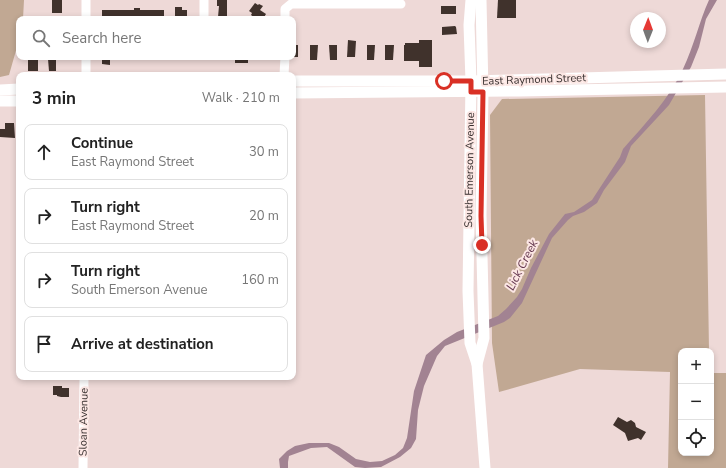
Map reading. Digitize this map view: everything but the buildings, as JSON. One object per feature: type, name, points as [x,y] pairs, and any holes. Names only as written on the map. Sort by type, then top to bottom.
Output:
[{"type":"main road","name":"South Emerson Avenue","points":[[471,0],[468,273],[470,343],[478,364]]},
{"type":"main road","name":"South Emerson Avenue","points":[[481,0],[483,86],[481,216],[482,312],[484,338],[478,364],[485,468]]},
{"type":"main road","name":"East Raymond Street","points":[[483,86],[671,75],[726,74]]},
{"type":"main road","name":"East Raymond Street","points":[[296,81],[471,86],[663,88],[726,86]]},
{"type":"main road","name":"East Raymond Street","points":[[296,93],[471,86]]},
{"type":"main road","points":[[0,90],[16,89]]},
{"type":"main road","points":[[0,101],[16,101]]},
{"type":"street","points":[[86,0],[86,16]]},
{"type":"street","points":[[204,0],[204,16]]},
{"type":"street","points":[[285,16],[287,6],[291,4],[401,4]]},
{"type":"street","points":[[86,60],[86,72]]},
{"type":"street","points":[[284,72],[285,60]]},
{"type":"street","name":"Sloan Avenue","points":[[83,468],[84,380]]},
{"type":"shaded area","points":[[0,0],[24,0],[23,16],[16,16],[16,50],[9,75],[0,77]]},
{"type":"shaded area","name":"Lick Creek","points":[[709,0],[717,0],[706,19],[699,47],[691,67],[669,105],[631,146],[625,162],[604,190],[597,203],[584,212],[573,216],[552,238],[522,303],[510,318],[504,322],[445,346],[437,356],[424,386],[418,410],[416,439],[411,448],[400,457],[381,467],[365,468],[355,467],[327,447],[311,448],[289,456],[288,468],[280,468],[279,459],[287,451],[295,446],[309,443],[329,443],[339,447],[356,459],[370,462],[382,461],[395,455],[403,448],[407,438],[414,391],[426,355],[444,340],[457,332],[498,316],[517,297],[549,234],[565,214],[574,212],[592,200],[620,157],[623,149],[671,91],[687,60]]},
{"type":"shaded area","points":[[705,95],[709,348],[678,348],[678,456],[714,456],[714,373],[726,373],[726,468],[668,468],[670,372],[580,369],[499,392],[492,343],[490,115],[502,99]]},
{"type":"route","points":[[444,81],[471,81],[471,92],[483,92],[482,245]]}]
